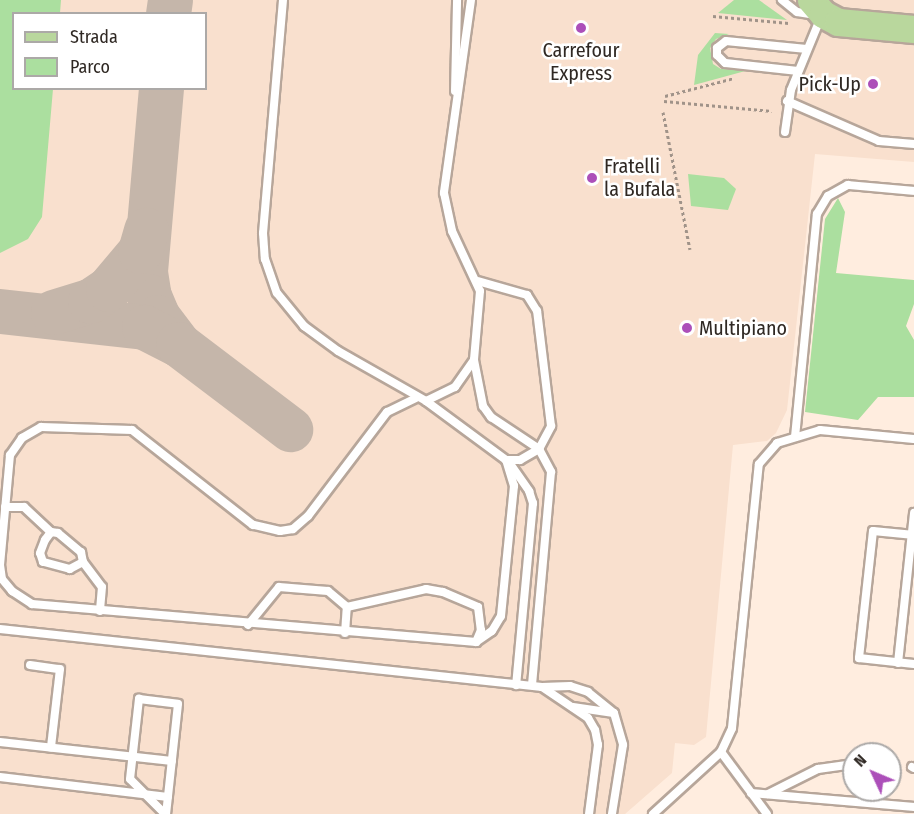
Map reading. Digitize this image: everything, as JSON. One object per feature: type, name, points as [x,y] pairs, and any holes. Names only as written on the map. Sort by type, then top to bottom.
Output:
[{"type":"main road","points":[[817,7],[838,22],[914,29]]},
{"type":"lane","points":[[284,0],[264,197],[265,259],[277,293],[303,326],[416,398],[426,401],[507,460],[526,485],[533,503],[516,685]]},
{"type":"lane","points":[[455,118],[457,0]]},
{"type":"lane","points":[[471,0],[444,193],[452,231],[478,281],[480,304],[474,360],[483,406],[491,417],[539,449],[547,458],[551,483],[532,685]]},
{"type":"lane","points":[[782,0],[804,14],[817,7]]},
{"type":"lane","points":[[785,132],[787,101],[807,49],[817,7]]},
{"type":"lane","points":[[798,71],[722,62],[717,48],[726,41],[807,49]]},
{"type":"lane","points":[[787,101],[873,139],[914,144]]},
{"type":"lane","points":[[795,437],[817,214],[828,196],[848,185],[914,191]]},
{"type":"lane","points":[[478,281],[528,295],[537,311],[551,413],[550,426],[539,449],[520,460],[507,460]]},
{"type":"lane","points":[[426,401],[455,387],[474,360]]},
{"type":"lane","points":[[416,398],[387,412],[308,516],[293,529],[280,531],[253,525],[132,430],[41,427],[30,432],[10,455],[3,496],[5,507],[2,517],[0,565],[2,579],[12,591],[32,604],[248,625],[476,642],[492,631],[501,616],[514,486],[507,460]]},
{"type":"lane","points":[[653,814],[721,752],[732,728],[759,464],[777,443],[820,430],[914,439]]},
{"type":"lane","points":[[5,507],[24,507],[51,532],[58,533],[81,552],[82,562],[102,587],[100,611]]},
{"type":"lane","points":[[898,663],[914,513]]},
{"type":"lane","points":[[913,535],[873,531],[858,658],[914,664]]},
{"type":"lane","points":[[51,532],[40,553],[43,562],[70,569],[82,562]]},
{"type":"lane","points":[[248,625],[279,587],[328,591],[347,607]]},
{"type":"lane","points":[[347,607],[426,589],[443,591],[478,607],[481,630],[476,642]]},
{"type":"lane","points":[[345,633],[347,607]]},
{"type":"lane","points":[[0,629],[516,685],[570,686],[588,692],[614,713],[623,745],[612,813]]},
{"type":"lane","points":[[30,665],[60,669],[51,747]]},
{"type":"lane","points":[[542,687],[573,706],[596,730],[589,814]]},
{"type":"lane","points":[[139,699],[178,704],[165,814],[130,779],[139,699]]},
{"type":"lane","points":[[573,706],[614,713]]},
{"type":"lane","points":[[0,742],[172,761]]},
{"type":"lane","points":[[721,752],[767,814]]},
{"type":"lane","points":[[767,794],[818,769],[842,766]]},
{"type":"lane","points":[[0,777],[168,797]]},
{"type":"lane","points":[[751,793],[891,810],[914,807]]},
{"type":"path","points":[[713,15],[789,22]]},
{"type":"path","points":[[665,96],[770,68]]},
{"type":"path","points":[[664,101],[772,111]]},
{"type":"path","points":[[663,112],[690,249]]},
{"type":"shaded area","points":[[0,0],[914,0],[914,162],[815,154],[787,410],[776,433],[767,441],[733,445],[706,737],[694,745],[675,743],[672,773],[625,814],[0,814]]},
{"type":"green space","points":[[0,0],[61,0],[60,12],[12,12],[12,90],[53,90],[42,217],[28,239],[0,253]]},
{"type":"green space","points":[[734,0],[759,0],[787,20],[718,13]]},
{"type":"green space","points":[[715,33],[729,34],[716,39],[710,48],[713,64],[721,69],[749,70],[694,85],[698,55]]},
{"type":"green space","points":[[688,174],[724,178],[736,189],[728,210],[691,206]]},
{"type":"green space","points":[[838,198],[845,212],[836,273],[914,280],[914,304],[906,326],[914,340],[914,397],[878,397],[858,420],[805,412],[825,219]]},
{"type":"taxiway","points":[[168,12],[170,0]]},
{"type":"taxiway","points":[[161,90],[145,272],[149,296],[158,317],[178,344]]},
{"type":"taxiway","points":[[53,312],[90,301],[108,289],[140,251],[146,230]]},
{"type":"taxiway","points":[[0,311],[144,327],[178,344],[290,429]]},
{"type":"place","name":"Carrefour Express","points":[[581,28]]},
{"type":"place","name":"Pick-Up","points":[[873,84]]},
{"type":"place","name":"Fratelli la Bufala","points":[[592,178]]},
{"type":"place","name":"Multipiano","points":[[687,328]]}]
